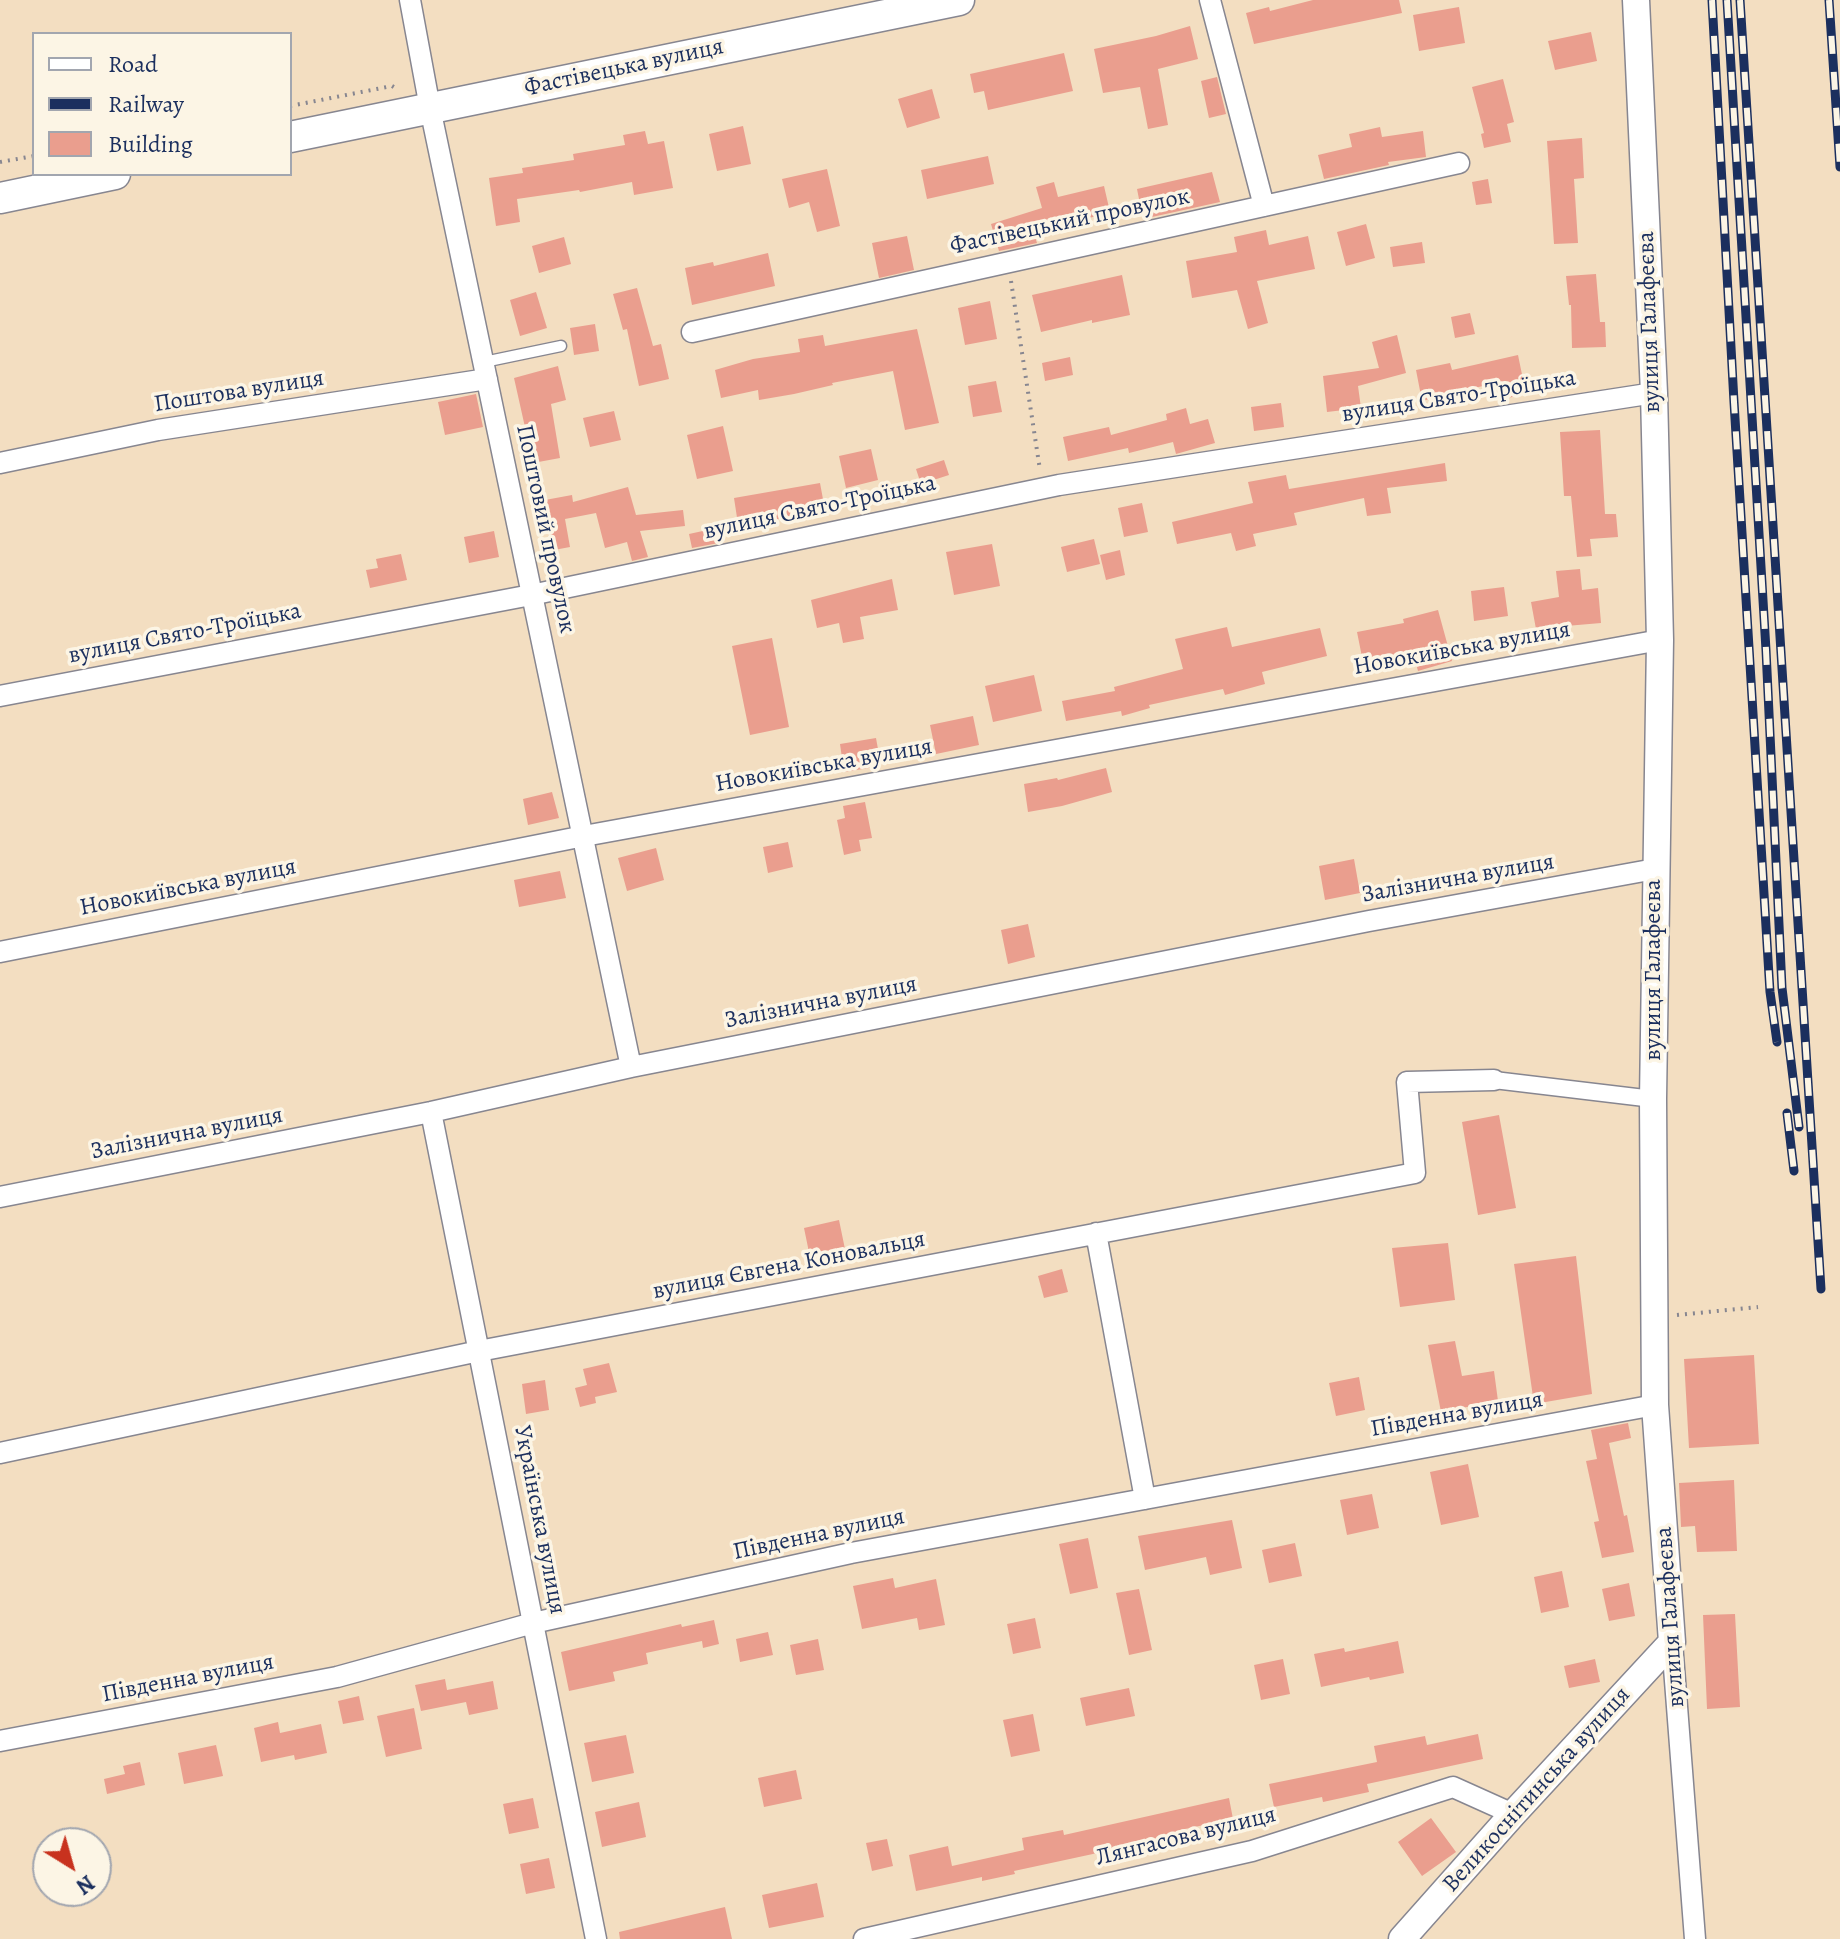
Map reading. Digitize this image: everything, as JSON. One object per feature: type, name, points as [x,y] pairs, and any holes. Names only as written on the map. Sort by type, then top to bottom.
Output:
[{"type":"main road","name":"Фастівецька вулиця","points":[[292,137],[959,0]]},
{"type":"main road","points":[[0,198],[105,176]]},
{"type":"street","name":"Поштовий провулок","points":[[410,0],[631,1067]]},
{"type":"street","points":[[1210,0],[1264,206]]},
{"type":"street","name":"вулиця Галафеєва","points":[[1636,0],[1654,393],[1660,640],[1653,1099],[1655,1405],[1695,1939]]},
{"type":"street","name":"Фастівецький провулок","points":[[692,332],[1459,163]]},
{"type":"street","name":"Поштова вулиця","points":[[0,463],[158,430],[485,370]]},
{"type":"street","name":"вулиця Свято-Троїцька","points":[[0,696],[531,595],[1043,489],[1654,393]]},
{"type":"street","name":"Новокиївська вулиця","points":[[0,952],[584,836],[1660,640]]},
{"type":"street","name":"Залізнична вулиця","points":[[0,1197],[431,1112],[631,1067],[1353,924],[1655,869]]},
{"type":"street","points":[[1494,1080],[1653,1099]]},
{"type":"street","name":"вулиця Євгена Коновальця","points":[[0,1453],[479,1351],[1415,1173],[1407,1082],[1494,1080]]},
{"type":"street","name":"Українська вулиця","points":[[431,1112],[596,1939]]},
{"type":"street","points":[[1096,1233],[1145,1499]]},
{"type":"street","name":"Південна вулиця","points":[[0,1741],[337,1677],[533,1623],[851,1553],[1655,1405]]},
{"type":"street","name":"Великоснітинська вулиця","points":[[1402,1939],[1672,1642]]},
{"type":"street","name":"Лянгасова вулиця","points":[[864,1939],[1252,1851],[1453,1787],[1513,1814]]},
{"type":"lane","points":[[485,370],[561,346]]},
{"type":"path","points":[[0,162],[32,156]]},
{"type":"path","points":[[1009,263],[1043,489]]},
{"type":"path","points":[[1655,1317],[1758,1307]]},
{"type":"building","points":[[1313,0],[1399,0],[1402,13],[1254,44],[1246,13],[1269,7],[1270,11]]},
{"type":"building","points":[[1459,7],[1465,43],[1419,51],[1413,15]]},
{"type":"building","points":[[1190,26],[1198,59],[1158,69],[1168,125],[1148,129],[1140,87],[1103,93],[1094,49]]},
{"type":"building","points":[[1591,32],[1597,61],[1555,70],[1548,41]]},
{"type":"building","points":[[1064,53],[1073,91],[988,110],[984,91],[974,93],[970,74]]},
{"type":"building","points":[[1217,77],[1226,114],[1209,118],[1201,81]]},
{"type":"building","points":[[1503,79],[1514,122],[1507,124],[1511,142],[1484,148],[1481,134],[1484,133],[1472,87]]},
{"type":"building","points":[[932,89],[940,118],[907,128],[898,99]]},
{"type":"building","points":[[743,126],[751,164],[717,171],[709,134]]},
{"type":"building","points":[[1380,127],[1382,137],[1423,131],[1426,157],[1388,162],[1389,165],[1324,179],[1318,155],[1352,147],[1349,134]]},
{"type":"building","points":[[645,131],[648,144],[664,141],[673,188],[634,195],[632,182],[517,199],[520,222],[496,226],[489,178],[523,173],[522,168],[574,160],[573,154],[625,145],[623,135]]},
{"type":"building","points":[[1582,138],[1584,178],[1574,179],[1578,243],[1554,244],[1547,141]]},
{"type":"building","points":[[988,156],[994,184],[927,199],[921,170]]},
{"type":"building","points":[[827,169],[840,226],[817,232],[809,202],[789,208],[782,179]]},
{"type":"building","points":[[1212,172],[1220,202],[1143,219],[1137,189]]},
{"type":"building","points":[[1488,179],[1492,203],[1476,205],[1472,182]]},
{"type":"building","points":[[1054,182],[1058,197],[1104,186],[1110,212],[1034,234],[1037,243],[999,251],[991,224],[1042,208],[1036,187]]},
{"type":"building","points":[[1366,224],[1375,258],[1346,266],[1337,232]]},
{"type":"building","points":[[1266,230],[1269,245],[1308,236],[1315,269],[1257,281],[1268,323],[1248,329],[1237,290],[1192,298],[1186,261],[1237,252],[1234,237]]},
{"type":"building","points":[[907,236],[914,270],[879,278],[872,243]]},
{"type":"building","points":[[564,237],[571,264],[539,273],[532,246]]},
{"type":"building","points":[[1422,242],[1425,263],[1393,267],[1390,247]]},
{"type":"building","points":[[768,253],[775,286],[692,305],[685,268],[713,262],[714,266]]},
{"type":"building","points":[[1596,274],[1600,322],[1605,322],[1606,347],[1572,348],[1571,305],[1566,276]]},
{"type":"building","points":[[1122,275],[1130,315],[1041,332],[1032,295]]},
{"type":"building","points":[[637,288],[653,346],[661,344],[669,379],[639,386],[627,329],[623,330],[613,294]]},
{"type":"building","points":[[536,292],[547,328],[520,336],[510,300]]},
{"type":"building","points":[[990,301],[997,339],[965,345],[958,308]]},
{"type":"building","points":[[1470,313],[1475,334],[1455,338],[1451,317]]},
{"type":"building","points":[[595,324],[599,351],[574,355],[570,328]]},
{"type":"building","points":[[917,329],[939,423],[905,430],[893,371],[759,400],[758,390],[721,398],[715,370],[753,359],[800,352],[798,339],[823,335],[825,346]]},
{"type":"building","points":[[1397,335],[1406,373],[1358,386],[1361,408],[1327,412],[1323,376],[1379,368],[1372,342]]},
{"type":"building","points":[[1518,355],[1526,394],[1503,399],[1499,382],[1422,401],[1416,370],[1450,363],[1452,370]]},
{"type":"building","points":[[1070,357],[1073,375],[1045,381],[1042,363]]},
{"type":"building","points":[[558,366],[566,400],[551,404],[560,458],[533,463],[514,378]]},
{"type":"building","points":[[996,381],[1002,412],[973,417],[968,386]]},
{"type":"building","points":[[476,394],[483,427],[445,435],[438,402]]},
{"type":"building","points":[[1281,403],[1284,427],[1254,431],[1251,407]]},
{"type":"building","points":[[1186,408],[1190,424],[1208,419],[1215,443],[1176,454],[1173,442],[1129,453],[1128,448],[1068,461],[1063,437],[1109,427],[1111,435],[1167,420],[1166,414]]},
{"type":"building","points":[[614,411],[621,440],[590,447],[583,418]]},
{"type":"building","points":[[723,426],[733,471],[697,479],[687,435]]},
{"type":"building","points":[[1600,430],[1605,514],[1616,514],[1618,537],[1590,539],[1592,556],[1577,557],[1571,496],[1564,496],[1560,432]]},
{"type":"building","points":[[871,449],[878,480],[846,488],[839,456]]},
{"type":"building","points":[[944,460],[949,475],[921,484],[916,469]]},
{"type":"building","points":[[1445,463],[1447,481],[1387,488],[1391,513],[1367,516],[1364,498],[1294,513],[1297,525],[1253,534],[1256,546],[1236,551],[1231,533],[1177,544],[1172,522],[1253,503],[1248,482],[1286,475],[1289,489]]},
{"type":"building","points":[[820,483],[825,510],[738,524],[734,498]]},
{"type":"building","points":[[628,487],[636,515],[683,510],[685,526],[640,531],[648,557],[632,561],[627,542],[605,548],[596,513],[565,519],[570,547],[554,550],[549,522],[539,523],[537,512],[547,510],[545,500],[572,495],[573,502]]},
{"type":"building","points":[[1142,503],[1148,532],[1124,537],[1118,508]]},
{"type":"building","points":[[721,527],[724,542],[692,548],[689,534]]},
{"type":"building","points":[[494,531],[499,557],[469,563],[464,537]]},
{"type":"building","points":[[1094,539],[1100,564],[1067,572],[1061,547]]},
{"type":"building","points":[[992,544],[1000,586],[954,595],[946,552]]},
{"type":"building","points":[[1120,550],[1125,575],[1106,580],[1100,555]]},
{"type":"building","points":[[401,554],[407,580],[370,588],[366,570],[378,568],[376,559]]},
{"type":"building","points":[[1580,569],[1582,590],[1598,588],[1601,623],[1536,629],[1531,602],[1559,597],[1556,571]]},
{"type":"building","points":[[892,579],[898,610],[860,617],[864,639],[843,643],[839,623],[817,628],[811,600]]},
{"type":"building","points":[[1504,587],[1508,616],[1474,621],[1471,591]]},
{"type":"building","points":[[1438,610],[1452,661],[1418,671],[1413,653],[1363,662],[1357,632],[1404,623],[1403,619]]},
{"type":"building","points":[[1227,627],[1232,647],[1320,628],[1327,656],[1262,672],[1265,684],[1225,695],[1223,689],[1149,705],[1150,708],[1122,716],[1121,711],[1066,721],[1062,701],[1115,691],[1114,687],[1183,669],[1175,639]]},
{"type":"building","points":[[772,638],[789,727],[750,735],[732,646]]},
{"type":"building","points":[[1034,675],[1042,711],[993,722],[985,686]]},
{"type":"building","points":[[973,716],[979,745],[936,754],[930,725]]},
{"type":"building","points":[[876,738],[881,766],[844,772],[840,744]]},
{"type":"building","points":[[1106,768],[1112,792],[1028,812],[1024,784],[1058,780]]},
{"type":"building","points":[[552,792],[559,818],[528,825],[523,799]]},
{"type":"building","points":[[865,802],[872,838],[859,840],[861,851],[844,855],[837,820],[845,818],[843,806]]},
{"type":"building","points":[[788,842],[793,867],[768,873],[763,847]]},
{"type":"building","points":[[656,848],[664,880],[627,891],[618,858]]},
{"type":"building","points":[[1354,859],[1360,893],[1325,900],[1319,866]]},
{"type":"building","points":[[560,871],[566,898],[519,907],[514,880]]},
{"type":"building","points":[[1028,924],[1035,957],[1008,964],[1001,930]]},
{"type":"building","points":[[1499,1115],[1516,1208],[1478,1215],[1462,1122]]},
{"type":"building","points":[[839,1220],[846,1254],[811,1262],[804,1228]]},
{"type":"building","points":[[1448,1243],[1455,1300],[1400,1307],[1392,1248]]},
{"type":"building","points":[[1576,1256],[1592,1394],[1534,1404],[1514,1264]]},
{"type":"building","points":[[1062,1269],[1068,1292],[1044,1298],[1038,1276]]},
{"type":"building","points":[[1455,1341],[1462,1376],[1494,1371],[1498,1401],[1441,1412],[1428,1345]]},
{"type":"building","points":[[1754,1355],[1759,1444],[1689,1448],[1684,1359]]},
{"type":"building","points":[[609,1363],[617,1392],[595,1397],[596,1403],[580,1407],[575,1388],[587,1385],[583,1369]]},
{"type":"building","points":[[1359,1377],[1365,1410],[1336,1416],[1329,1383]]},
{"type":"building","points":[[545,1380],[549,1410],[526,1414],[522,1384]]},
{"type":"building","points":[[1628,1423],[1631,1438],[1609,1443],[1634,1552],[1602,1558],[1594,1522],[1599,1521],[1586,1461],[1597,1459],[1591,1430]]},
{"type":"building","points":[[1468,1464],[1479,1517],[1441,1525],[1430,1472]]},
{"type":"building","points":[[1734,1480],[1737,1551],[1697,1552],[1695,1526],[1681,1527],[1679,1483]]},
{"type":"building","points":[[1372,1494],[1379,1528],[1347,1535],[1340,1500]]},
{"type":"building","points":[[1232,1520],[1242,1568],[1210,1575],[1206,1557],[1145,1570],[1138,1536]]},
{"type":"building","points":[[1088,1538],[1098,1588],[1070,1594],[1059,1544]]},
{"type":"building","points":[[1295,1543],[1302,1576],[1269,1583],[1262,1550]]},
{"type":"building","points":[[1562,1571],[1569,1607],[1541,1613],[1534,1577]]},
{"type":"building","points":[[893,1578],[895,1588],[936,1579],[945,1625],[919,1630],[917,1618],[862,1629],[853,1586]]},
{"type":"building","points":[[1629,1583],[1635,1616],[1609,1621],[1602,1589]]},
{"type":"building","points":[[1139,1589],[1152,1650],[1129,1655],[1116,1593]]},
{"type":"building","points":[[1735,1614],[1740,1707],[1707,1709],[1703,1615]]},
{"type":"building","points":[[1035,1618],[1041,1648],[1013,1654],[1007,1624]]},
{"type":"building","points":[[714,1620],[719,1644],[703,1648],[702,1641],[646,1653],[648,1664],[613,1672],[615,1681],[569,1691],[561,1652],[681,1624],[682,1627]]},
{"type":"building","points":[[768,1632],[773,1655],[740,1662],[736,1639]]},
{"type":"building","points":[[818,1639],[824,1670],[796,1675],[790,1645]]},
{"type":"building","points":[[1398,1641],[1404,1673],[1321,1687],[1314,1654],[1344,1648],[1345,1652]]},
{"type":"building","points":[[1283,1659],[1290,1694],[1261,1700],[1254,1665]]},
{"type":"building","points":[[1595,1659],[1600,1682],[1569,1688],[1564,1666]]},
{"type":"building","points":[[445,1679],[447,1690],[493,1681],[498,1709],[469,1715],[466,1702],[421,1711],[415,1685]]},
{"type":"building","points":[[1129,1688],[1135,1716],[1086,1726],[1080,1698]]},
{"type":"building","points":[[359,1696],[364,1720],[343,1724],[338,1701]]},
{"type":"building","points":[[414,1708],[422,1749],[386,1757],[377,1716]]},
{"type":"building","points":[[1033,1714],[1040,1751],[1011,1757],[1003,1720]]},
{"type":"building","points":[[278,1722],[280,1733],[321,1724],[327,1753],[295,1760],[294,1755],[261,1762],[254,1728]]},
{"type":"building","points":[[1478,1734],[1483,1759],[1367,1784],[1369,1792],[1323,1802],[1322,1797],[1274,1807],[1269,1784],[1377,1762],[1374,1746],[1425,1736],[1427,1745]]},
{"type":"building","points":[[626,1735],[634,1773],[592,1782],[584,1743]]},
{"type":"building","points":[[216,1745],[223,1776],[184,1784],[178,1753]]},
{"type":"building","points":[[140,1762],[145,1785],[107,1794],[104,1779],[125,1774],[123,1766]]},
{"type":"building","points":[[796,1770],[802,1799],[764,1807],[758,1778]]},
{"type":"building","points":[[533,1798],[539,1828],[509,1834],[503,1804]]},
{"type":"building","points":[[1229,1798],[1233,1819],[1180,1830],[1181,1835],[1014,1871],[1015,1874],[982,1881],[982,1877],[916,1891],[909,1855],[948,1846],[952,1866],[1024,1850],[1022,1838],[1063,1830],[1064,1835]]},
{"type":"building","points":[[639,1802],[646,1837],[602,1847],[595,1812]]},
{"type":"building","points":[[1431,1818],[1456,1852],[1422,1876],[1398,1842]]},
{"type":"building","points":[[887,1839],[893,1866],[872,1871],[866,1843]]},
{"type":"building","points":[[549,1858],[555,1888],[526,1894],[520,1864]]},
{"type":"building","points":[[817,1883],[824,1917],[769,1928],[762,1895]]},
{"type":"building","points":[[725,1907],[732,1939],[620,1939],[619,1932]]},
{"type":"railway","points":[[1712,0],[1770,992],[1777,1042]]},
{"type":"railway","points":[[1727,0],[1766,650],[1782,988],[1799,1127]]},
{"type":"railway","points":[[1740,0],[1821,1289]]},
{"type":"railway","points":[[1829,0],[1840,167]]},
{"type":"railway","points":[[1787,1113],[1794,1171]]}]
